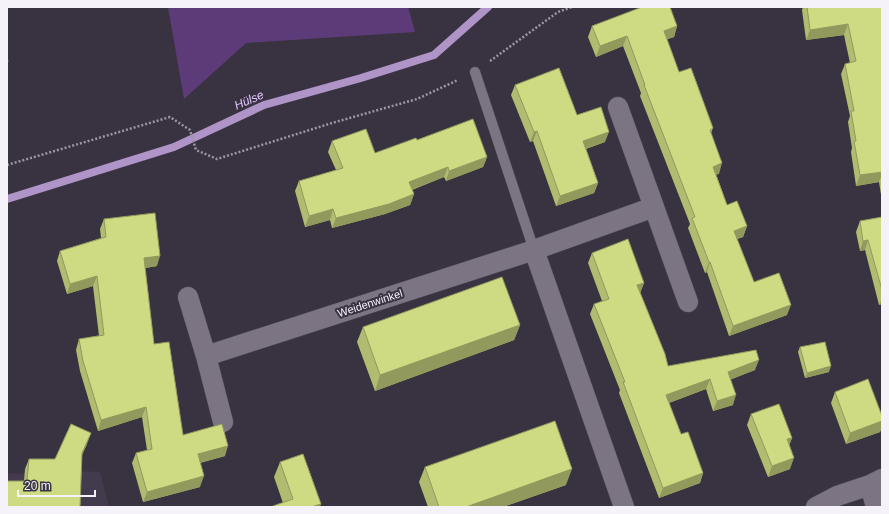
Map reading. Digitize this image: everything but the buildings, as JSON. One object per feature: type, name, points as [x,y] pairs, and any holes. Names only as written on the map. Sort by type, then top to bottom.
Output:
[{"type":"street","points":[[618,107],[688,302]]},
{"type":"street","name":"Weidenwinkel","points":[[206,356],[534,250],[654,207]]},
{"type":"street","points":[[534,250],[624,507]]},
{"type":"street","points":[[188,297],[206,356],[223,422]]},
{"type":"street","points":[[816,507],[837,496],[876,482],[876,507]]},
{"type":"lane","points":[[475,72],[534,250]]},
{"type":"path","points":[[7,165],[170,117],[190,130],[196,150],[217,159],[332,123],[417,99],[475,72],[558,12],[572,7]]},
{"type":"shaded area","points":[[168,7],[408,7],[415,32],[246,43],[184,99]]},
{"type":"shaded area","points":[[25,469],[100,472],[109,507],[7,507],[7,473],[24,474]]},
{"type":"waterway","name":"Hülse","points":[[7,199],[174,147],[264,105],[361,78],[434,55],[488,7]]}]
